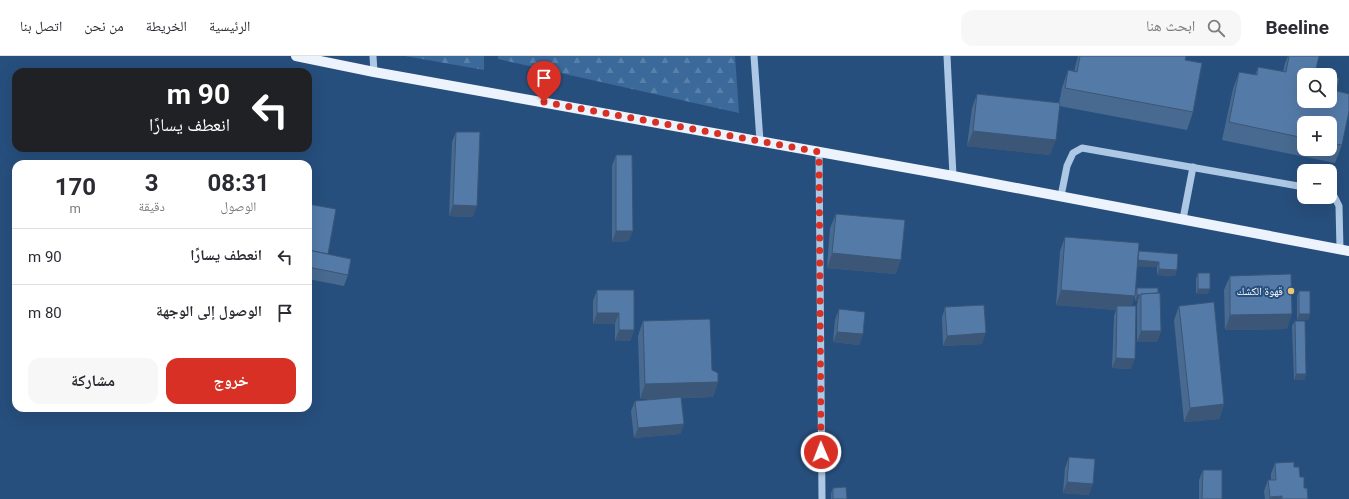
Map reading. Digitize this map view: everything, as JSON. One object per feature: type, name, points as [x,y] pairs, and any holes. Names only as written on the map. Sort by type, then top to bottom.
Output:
[{"type":"main road","points":[[296,56],[374,72],[954,176],[1345,250]]},
{"type":"street","points":[[373,56],[374,72]]},
{"type":"street","points":[[754,56],[760,141]]},
{"type":"street","points":[[947,56],[954,176]]},
{"type":"street","points":[[1061,196],[1067,166],[1073,153],[1082,148],[1297,186]]},
{"type":"street","points":[[819,152],[822,499]]},
{"type":"street","points":[[1183,219],[1193,167]]},
{"type":"street","points":[[1337,202],[1339,206],[1345,250]]},
{"type":"green space","points":[[405,56],[484,56],[484,70]]},
{"type":"green space","points":[[498,56],[735,56],[739,113],[498,59]]},
{"type":"building","points":[[1080,56],[1186,56],[1185,60],[1202,63],[1193,112],[1065,88],[1068,70],[1077,72]]},
{"type":"building","points":[[1289,56],[1319,56],[1316,68],[1297,68],[1297,108],[1337,108],[1337,91],[1349,94],[1349,111],[1342,145],[1337,144],[1337,116],[1297,116],[1297,137],[1229,122],[1239,72],[1257,75],[1258,67],[1286,72]]},
{"type":"building","points":[[1337,78],[1339,78],[1337,91]]},
{"type":"building","points":[[977,94],[1060,103],[1056,140],[973,131]]},
{"type":"building","points":[[456,132],[480,132],[477,206],[453,205]]},
{"type":"building","points":[[616,155],[632,155],[633,231],[616,231]]},
{"type":"building","points":[[312,205],[336,209],[328,254],[312,251]]},
{"type":"building","points":[[836,214],[905,220],[901,260],[832,253]]},
{"type":"building","points":[[1065,237],[1139,243],[1135,296],[1061,290]]},
{"type":"building","points":[[312,251],[351,259],[348,275],[312,268]]},
{"type":"building","points":[[1139,251],[1178,254],[1177,270],[1159,269],[1159,262],[1138,260]]},
{"type":"building","points":[[1198,273],[1210,273],[1210,289],[1198,289]]},
{"type":"building","points":[[1291,274],[1292,314],[1230,315],[1230,276]]},
{"type":"building","points":[[1137,288],[1158,288],[1158,293],[1137,295]]},
{"type":"building","points":[[597,290],[634,290],[634,330],[619,330],[619,313],[597,313]]},
{"type":"building","points":[[1299,291],[1310,291],[1310,314],[1299,314]]},
{"type":"building","points":[[1160,293],[1161,331],[1141,331],[1141,294]]},
{"type":"building","points":[[1214,302],[1224,404],[1190,408],[1179,306]]},
{"type":"building","points":[[984,305],[986,333],[947,336],[945,307]]},
{"type":"building","points":[[1117,306],[1136,306],[1135,359],[1116,358]]},
{"type":"building","points":[[839,309],[865,312],[863,334],[837,332]]},
{"type":"building","points":[[710,319],[712,370],[718,373],[718,382],[645,384],[643,321]]},
{"type":"building","points":[[1295,321],[1305,321],[1306,374],[1296,374]]},
{"type":"building","points":[[681,397],[684,424],[638,428],[635,401]]},
{"type":"building","points":[[1069,457],[1095,459],[1093,484],[1067,482]]},
{"type":"building","points":[[1294,462],[1294,467],[1299,467],[1300,477],[1304,477],[1304,488],[1307,488],[1308,499],[1282,499],[1282,496],[1270,497],[1268,480],[1276,480],[1275,463]]},
{"type":"building","points":[[1203,470],[1222,470],[1222,499],[1202,499]]},
{"type":"building","points":[[846,487],[847,499],[833,499],[833,488]]},
{"type":"place","name":"قهوة الكشك","points":[[1291,291]]},
{"type":"route","points":[[544,102],[819,152],[821,452]]}]
